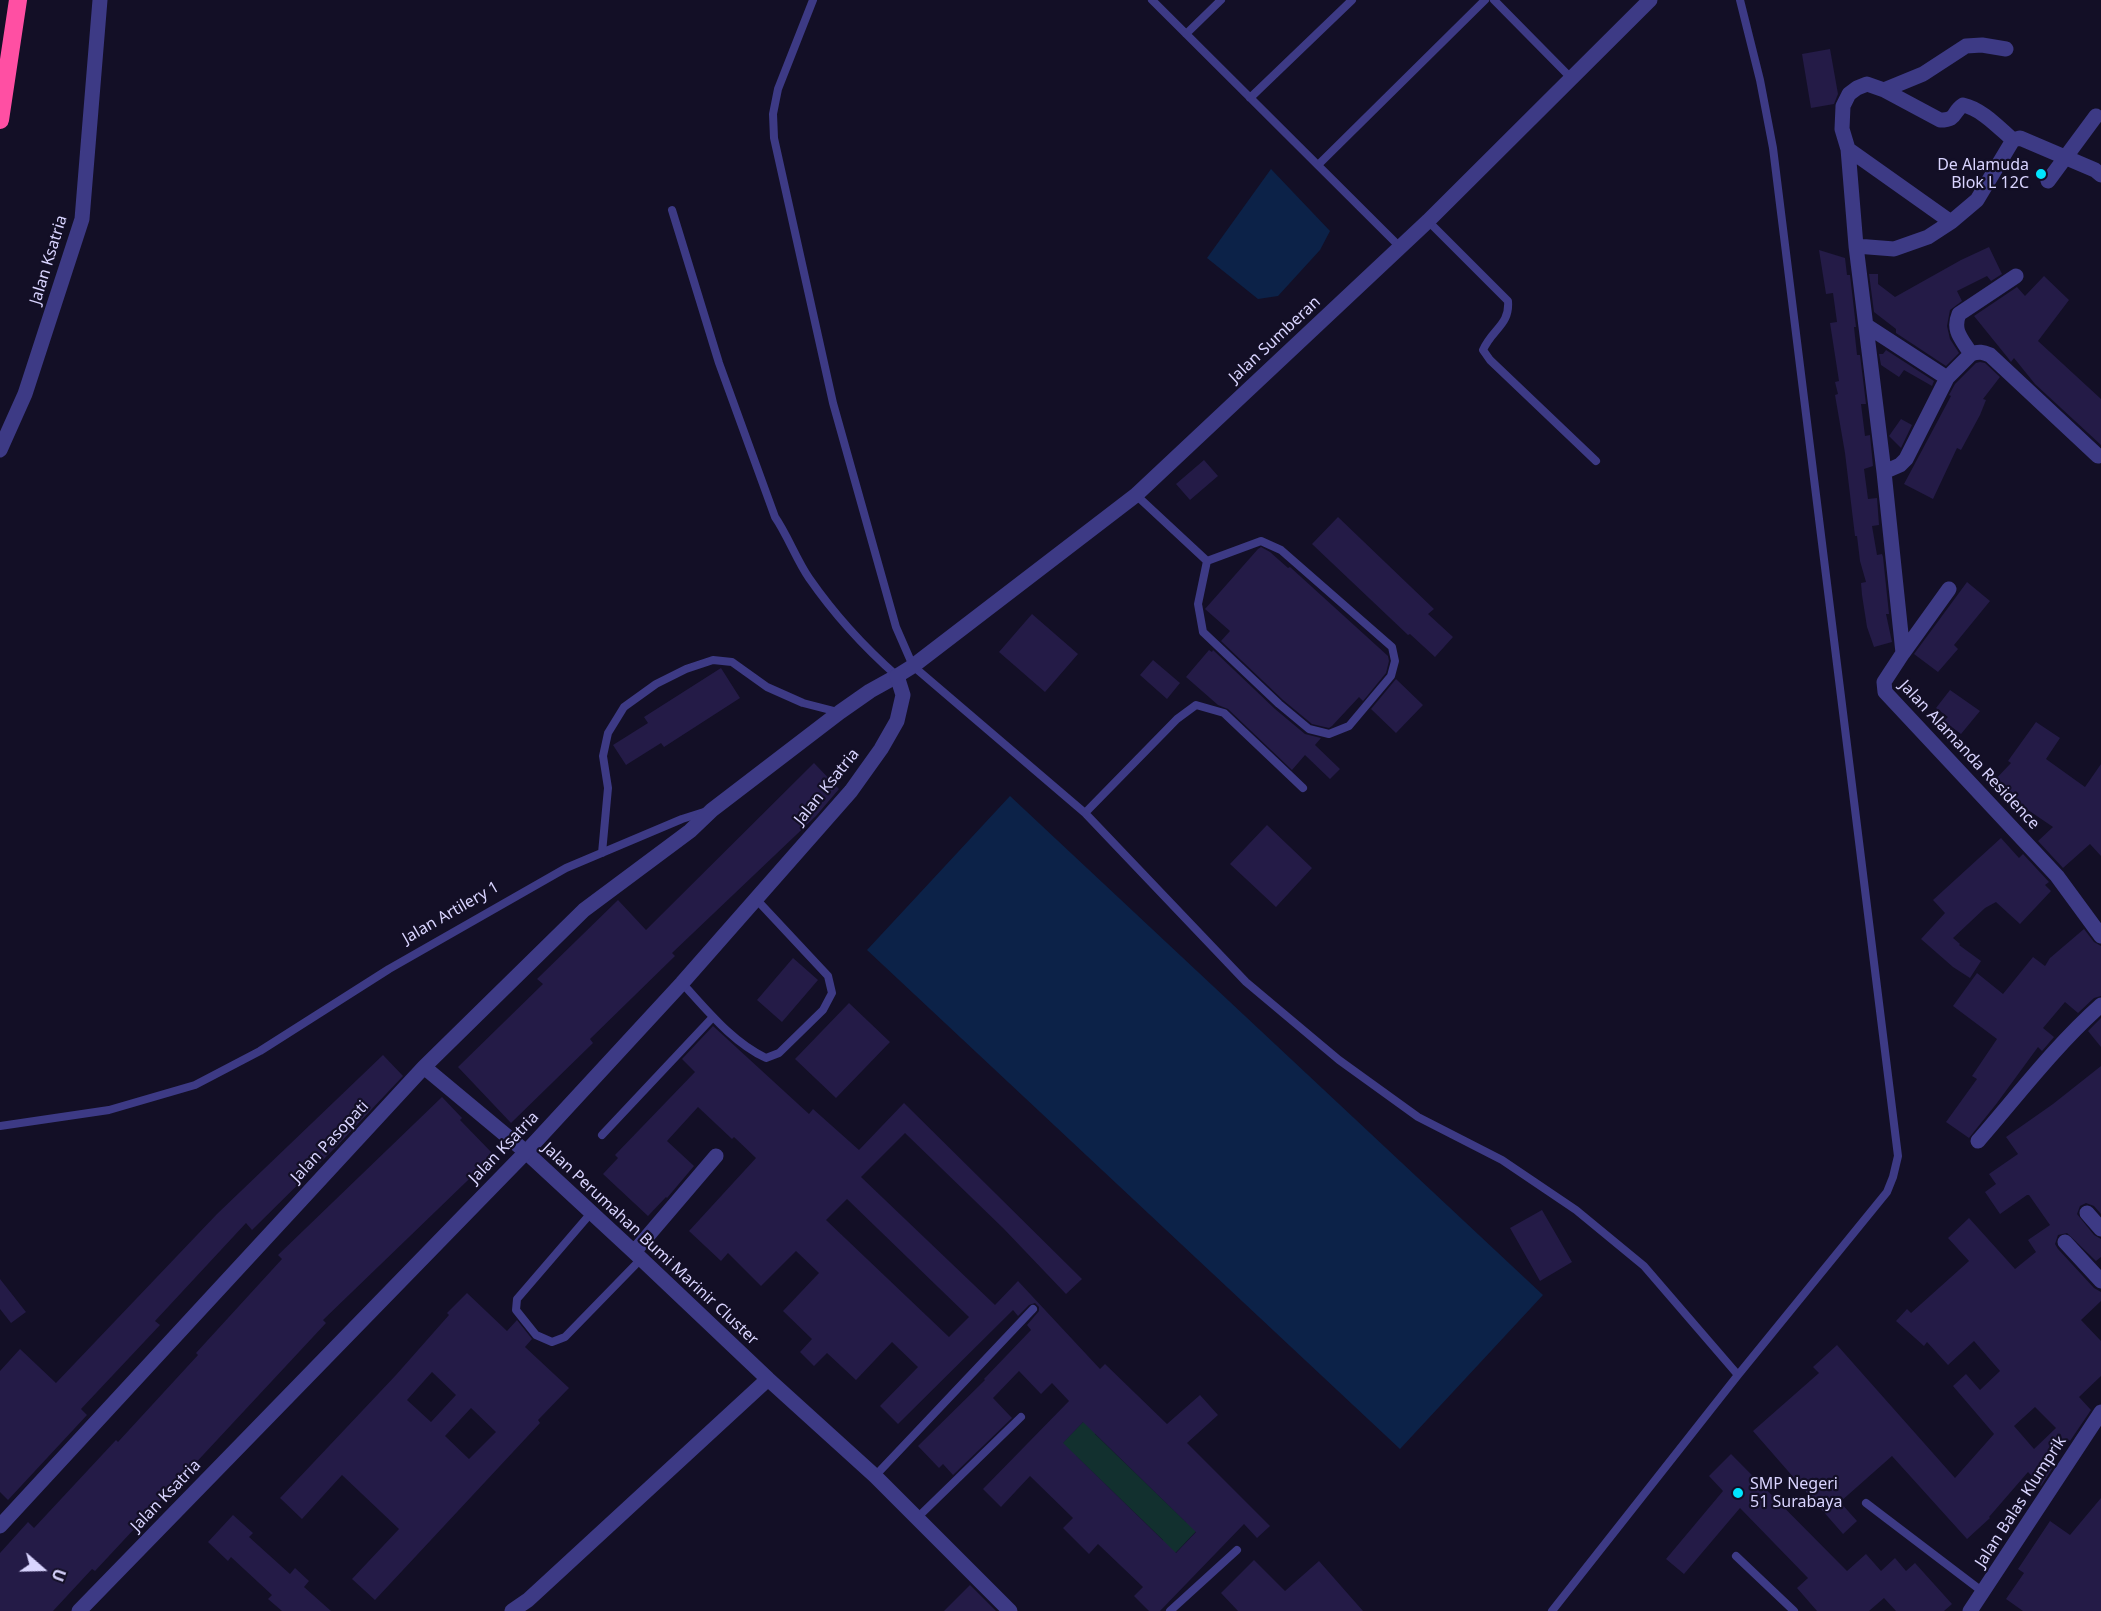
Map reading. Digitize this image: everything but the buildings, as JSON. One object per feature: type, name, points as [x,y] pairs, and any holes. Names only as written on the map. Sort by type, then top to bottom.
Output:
[{"type":"highway","points":[[1,116],[18,0]]},
{"type":"street","name":"Jalan Ksatria","points":[[0,450],[25,394],[81,219],[100,0]]},
{"type":"street","name":"Jalan Sumberan","points":[[897,676],[1136,495],[1400,248],[1650,0]]},
{"type":"street","points":[[1884,90],[1923,74],[1966,46],[1982,45],[2006,49]]},
{"type":"street","name":"Jalan Alamanda Residence","points":[[1884,90],[1867,84],[1849,94],[1843,106],[1842,129],[1848,150],[1856,246],[1884,472],[1903,653],[1883,687],[1885,692],[2057,876],[2101,936]]},
{"type":"street","points":[[1884,90],[1940,120],[1949,120],[1955,117],[1963,105],[1969,106],[1984,115],[2013,140]]},
{"type":"street","points":[[2048,182],[2096,116]]},
{"type":"street","points":[[1856,246],[1894,249],[1928,237],[1951,222],[1977,200],[2013,140],[2020,138],[2095,170],[2101,175]]},
{"type":"street","points":[[1848,150],[1951,222]]},
{"type":"street","points":[[1971,354],[1957,331],[1955,324],[1959,314],[2016,276]]},
{"type":"street","points":[[1867,326],[1947,378]]},
{"type":"street","points":[[1884,472],[1900,465],[1906,459],[1947,378],[1971,354],[1982,351],[1990,355],[2098,456]]},
{"type":"street","points":[[1903,653],[1949,589]]},
{"type":"street","name":"Jalan Ksatria","points":[[79,1611],[526,1152],[682,982],[851,791],[897,721],[903,695],[897,676]]},
{"type":"street","name":"Jalan Artilery 1","points":[[712,810],[840,712],[897,676]]},
{"type":"street","name":"Jalan Pasopati","points":[[0,1526],[424,1067],[584,910],[690,831],[712,810]]},
{"type":"street","points":[[1978,1140],[2080,1023],[2101,1005]]},
{"type":"street","name":"Jalan Perumahan Bumi Marinir Cluster","points":[[424,1067],[526,1152],[638,1255],[768,1379],[875,1476],[1010,1611]]},
{"type":"street","points":[[638,1255],[716,1156]]},
{"type":"street","points":[[2087,1213],[2101,1229]]},
{"type":"street","points":[[2065,1242],[2101,1281]]},
{"type":"street","points":[[512,1611],[536,1592],[768,1379]]},
{"type":"street","name":"Jalan Balas Klumprik","points":[[1970,1611],[2101,1412]]},
{"type":"lane","points":[[813,0],[778,89],[773,114],[774,138],[833,403],[896,627],[913,666],[1085,813],[1246,982],[1339,1060],[1418,1117],[1502,1160],[1576,1210],[1644,1266],[1738,1375]]},
{"type":"lane","points":[[1152,0],[1400,248]]},
{"type":"lane","points":[[1186,34],[1221,0]]},
{"type":"lane","points":[[1250,98],[1352,0]]},
{"type":"lane","points":[[1318,165],[1485,0]]},
{"type":"lane","points":[[1494,0],[1572,79]]},
{"type":"lane","points":[[1552,1611],[1738,1375],[1887,1192],[1898,1156],[1773,148],[1760,81],[1740,0]]},
{"type":"lane","points":[[672,210],[719,363],[775,516],[808,577],[851,631],[878,660],[897,676]]},
{"type":"lane","points":[[1428,221],[1508,301],[1509,313],[1502,325],[1488,338],[1483,350],[1490,360],[1596,461]]},
{"type":"lane","points":[[1136,495],[1207,561]]},
{"type":"lane","points":[[1261,541],[1281,550],[1392,647],[1395,661],[1391,676],[1349,726],[1329,734],[1309,729],[1279,704],[1203,632],[1198,604],[1207,561],[1261,541]]},
{"type":"lane","points":[[602,853],[608,788],[603,756],[608,733],[624,707],[656,684],[686,669],[713,660],[732,662],[768,687],[803,703],[840,712]]},
{"type":"lane","points":[[1085,813],[1177,719],[1196,705],[1224,713],[1303,788]]},
{"type":"lane","name":"Jalan Artilery 1","points":[[0,1126],[109,1110],[195,1084],[260,1051],[389,969],[566,868],[682,819],[712,810]]},
{"type":"lane","points":[[682,982],[713,1017],[752,1051],[766,1058],[779,1053],[823,1010],[832,993],[828,976],[756,899]]},
{"type":"lane","points":[[602,1135],[713,1017]]},
{"type":"lane","points":[[591,1213],[517,1299],[516,1310],[536,1335],[552,1342],[566,1337],[638,1255]]},
{"type":"lane","points":[[875,1476],[1033,1309]]},
{"type":"lane","points":[[917,1518],[1021,1417]]},
{"type":"lane","points":[[1866,1503],[1983,1592]]},
{"type":"lane","points":[[1170,1611],[1237,1550]]},
{"type":"lane","points":[[1736,1556],[1794,1611]]},
{"type":"green space","points":[[1108,1396],[1095,1434],[1186,1522],[1204,1523],[1163,1566],[1163,1540],[1076,1456],[1050,1456]]},
{"type":"water","points":[[1271,169],[1330,231],[1320,250],[1278,296],[1258,299],[1207,258]]},
{"type":"water","points":[[1010,796],[1543,1295],[1400,1449],[867,950]]},
{"type":"place","name":"De Alamuda Blok L 12C","points":[[2041,174]]},
{"type":"place","name":"SMP Negeri 51 Surabaya","points":[[1738,1493]]}]
